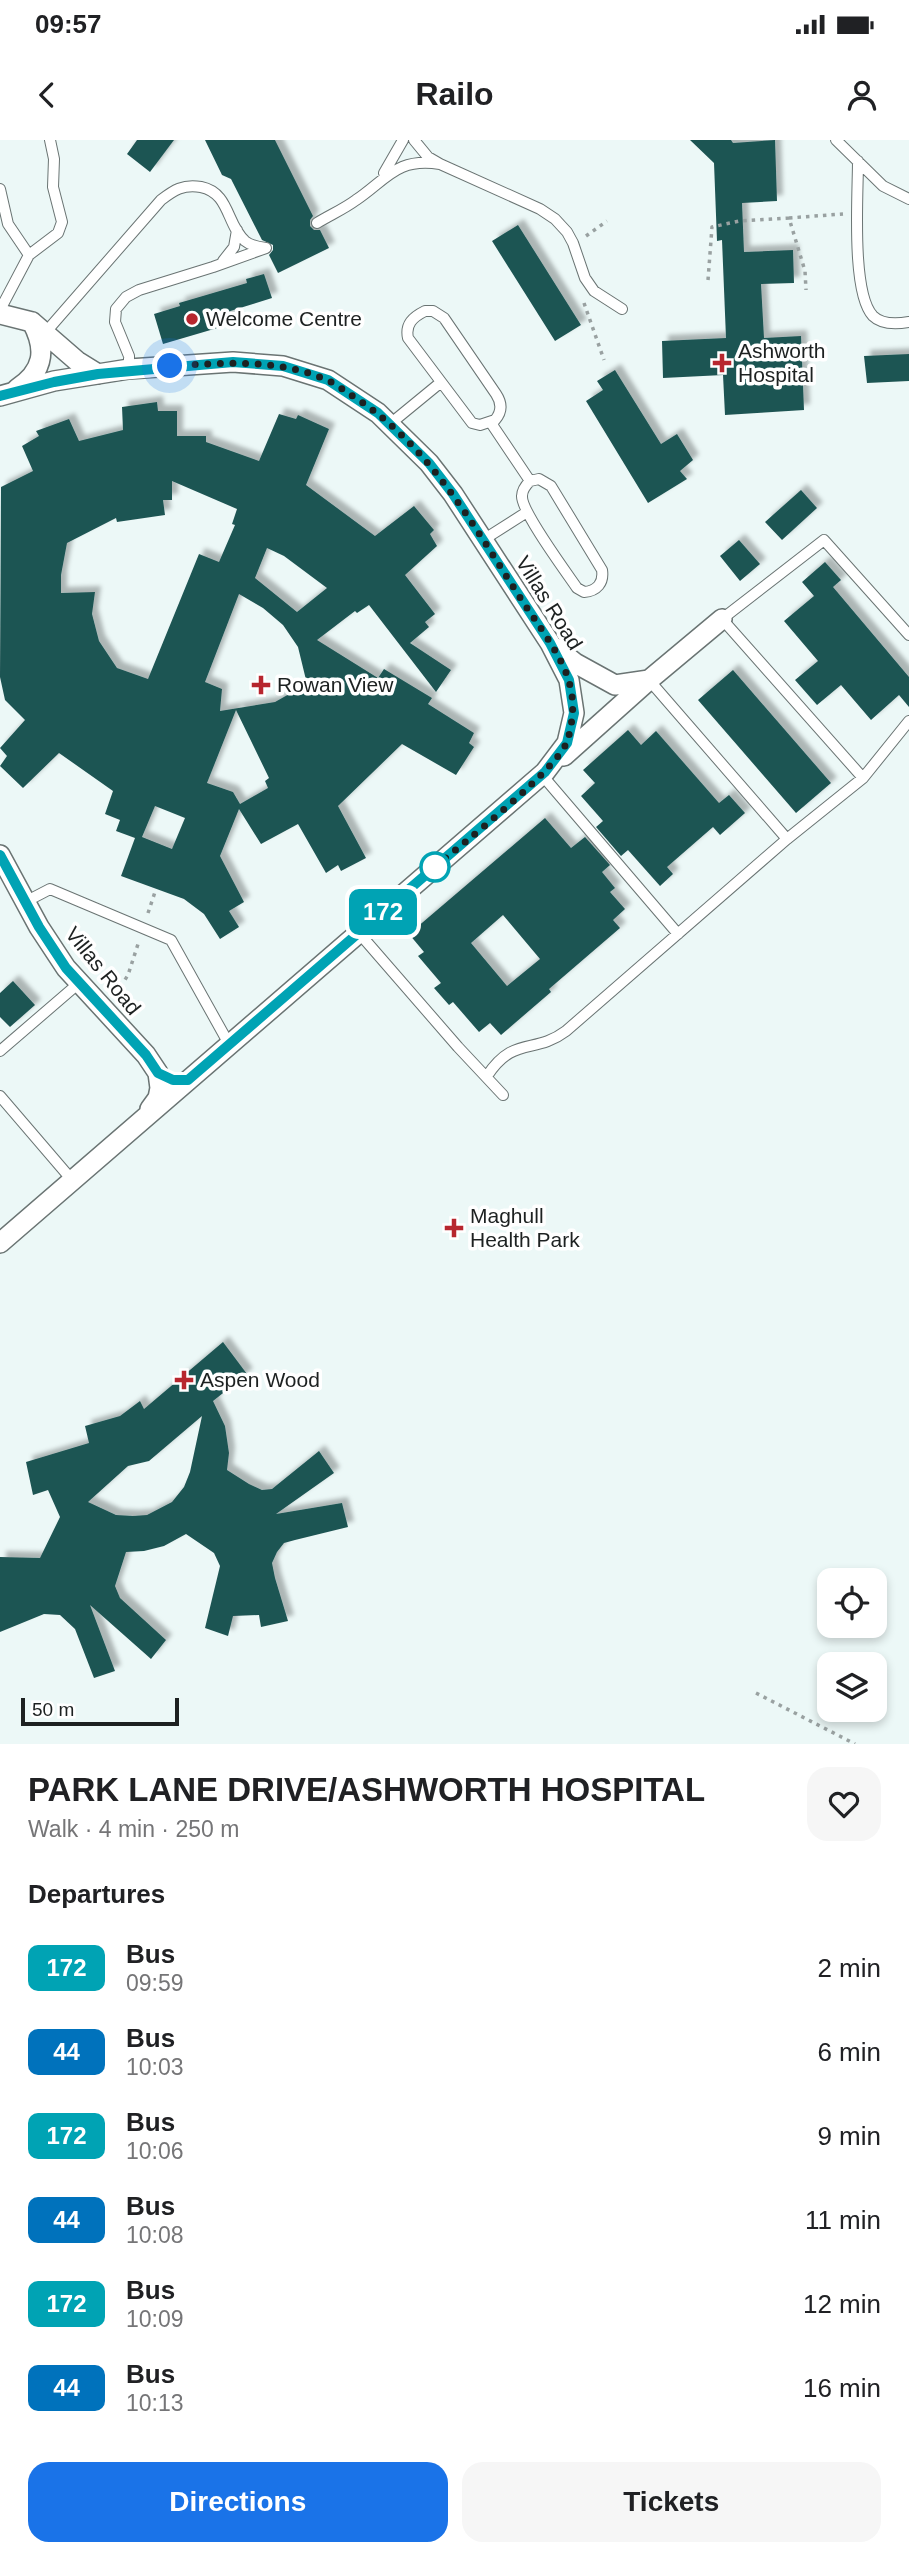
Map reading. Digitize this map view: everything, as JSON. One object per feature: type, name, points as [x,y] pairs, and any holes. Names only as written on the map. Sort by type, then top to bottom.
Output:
[{"type":"street","points":[[0,312],[39,327],[77,361],[98,374]]},
{"type":"street","points":[[6,394],[27,382],[36,372],[41,359],[39,327]]},
{"type":"street","name":"Villas Road","points":[[0,1242],[544,773],[567,743],[574,713],[569,680],[550,643],[429,463],[378,413],[328,380],[283,366],[233,362],[129,369],[6,394]]},
{"type":"street","points":[[544,773],[722,620]]},
{"type":"street","points":[[550,643],[575,663],[615,685],[649,680]]},
{"type":"street","name":"Villas Road","points":[[0,855],[25,902],[66,968],[146,1055],[158,1073],[158,1098],[143,1118]]},
{"type":"street","points":[[158,1073],[173,1080],[188,1080]]},
{"type":"lane","points":[[0,312],[29,255],[58,233],[62,222],[53,187],[54,159],[50,140]]},
{"type":"lane","points":[[377,182],[391,165],[403,140]]},
{"type":"lane","points":[[414,140],[428,157],[540,209],[555,219],[573,243],[579,264],[594,291],[621,309]]},
{"type":"lane","points":[[836,140],[883,186],[909,199]]},
{"type":"lane","points":[[858,161],[859,284],[864,300],[872,316],[883,322],[909,322]]},
{"type":"lane","points":[[317,223],[356,200],[393,170],[409,163],[440,163]]},
{"type":"lane","points":[[39,327],[160,200],[175,189],[188,185],[209,189],[222,199],[245,240],[254,247],[266,248],[139,290],[126,297],[116,309],[115,322],[129,356],[129,369]]},
{"type":"lane","points":[[0,189],[4,226],[29,255]]},
{"type":"lane","points":[[213,267],[226,259],[234,247],[237,230]]},
{"type":"lane","points":[[425,311],[433,311],[444,318],[500,401],[499,415],[491,423],[472,423],[440,383],[408,338],[407,331],[411,320],[425,311]]},
{"type":"lane","points":[[390,424],[440,383]]},
{"type":"lane","points":[[491,423],[530,481]]},
{"type":"lane","points":[[539,480],[551,486],[601,570],[602,582],[597,589],[584,592],[577,588],[527,512],[522,496],[530,481],[539,480]]},
{"type":"lane","points":[[483,540],[527,512]]},
{"type":"lane","points":[[863,778],[722,620],[824,540],[909,635]]},
{"type":"lane","points":[[649,680],[787,839]]},
{"type":"lane","points":[[487,1076],[505,1054],[516,1048],[558,1037],[787,839],[863,778],[909,721]]},
{"type":"lane","points":[[544,773],[678,934]]},
{"type":"lane","points":[[25,902],[50,889],[171,940],[229,1044]]},
{"type":"lane","points":[[359,933],[503,1095]]},
{"type":"lane","points":[[0,1051],[79,983]]},
{"type":"lane","points":[[0,1096],[72,1180]]},
{"type":"path","points":[[708,280],[712,228],[738,221],[859,213]]},
{"type":"path","points":[[789,218],[805,271],[806,290]]},
{"type":"path","points":[[573,243],[591,234],[607,221]]},
{"type":"path","points":[[594,291],[581,296],[604,360]]},
{"type":"path","points":[[105,1012],[128,975],[156,889]]},
{"type":"path","points":[[756,1693],[855,1744]]},
{"type":"building","points":[[137,140],[174,140],[150,172],[127,154]]},
{"type":"building","points":[[205,140],[275,140],[313,216],[310,226],[314,230],[320,230],[329,248],[278,273],[269,255],[273,245],[262,240],[231,179],[222,175]]},
{"type":"building","points":[[690,140],[731,140],[733,143],[775,140],[777,201],[742,203],[744,252],[793,250],[794,283],[761,284],[764,338],[801,336],[804,410],[725,415],[723,375],[663,378],[662,341],[726,338],[722,240],[717,241],[714,163]]},
{"type":"building","points":[[518,225],[581,325],[555,341],[492,241]]},
{"type":"building","name":"Welcome Centre","points":[[264,274],[272,298],[227,312],[231,324],[163,344],[154,314],[180,306],[179,303],[247,283],[246,279]]},
{"type":"building","points":[[909,354],[909,381],[867,383],[864,356]]},
{"type":"building","points":[[615,370],[661,444],[677,434],[693,460],[680,471],[687,479],[648,503],[586,401],[603,390],[597,381]]},
{"type":"building","points":[[157,402],[158,411],[177,411],[177,436],[206,436],[206,442],[259,461],[279,414],[296,419],[298,415],[329,429],[306,485],[375,536],[414,506],[434,530],[430,534],[437,546],[405,575],[435,614],[425,622],[429,627],[410,643],[451,670],[436,692],[369,605],[357,613],[355,611],[317,640],[378,678],[384,669],[432,698],[428,704],[474,733],[469,743],[474,747],[456,775],[402,744],[338,806],[366,858],[341,871],[338,865],[326,873],[298,824],[261,844],[239,809],[220,856],[244,902],[229,911],[239,927],[220,939],[204,914],[184,899],[121,876],[135,838],[116,831],[120,820],[105,814],[113,791],[59,753],[23,788],[0,766],[7,756],[0,748],[25,720],[5,700],[0,677],[1,487],[33,471],[22,446],[39,436],[36,431],[69,419],[79,441],[123,430],[122,407]],"holes":[[[172,481],[237,509],[232,524],[235,525],[219,562],[199,554],[148,679],[117,668],[99,641],[92,614],[95,592],[61,593],[61,575],[67,543],[116,518],[117,522],[165,515],[163,500],[172,500]],[[267,548],[284,556],[327,588],[297,612],[255,578]],[[239,594],[263,608],[283,625],[298,647],[307,684],[275,702],[220,711],[222,689],[205,682]],[[236,710],[269,778],[265,781],[268,788],[240,804],[233,792],[207,783]],[[155,806],[185,818],[172,849],[142,837]]]},
{"type":"building","points":[[801,490],[817,508],[782,540],[765,522]]},
{"type":"building","points":[[739,540],[760,564],[740,581],[720,556]]},
{"type":"building","points":[[825,562],[841,580],[833,587],[909,677],[909,707],[899,695],[871,720],[841,685],[817,705],[795,680],[818,661],[784,621],[814,596],[802,582]]},
{"type":"building","points":[[733,670],[831,783],[796,813],[698,700]]},
{"type":"building","points":[[628,730],[641,745],[656,731],[719,803],[729,795],[745,813],[720,835],[713,827],[667,867],[673,874],[660,886],[628,850],[621,856],[596,827],[603,821],[581,796],[595,783],[583,770]]},
{"type":"building","points":[[545,818],[571,848],[585,837],[610,865],[602,872],[615,888],[610,892],[625,909],[613,920],[620,928],[549,989],[551,992],[501,1035],[490,1023],[479,1032],[453,1002],[449,1005],[434,988],[441,983],[418,956],[424,952],[409,934]],"holes":[[[503,915],[540,959],[507,986],[471,943]]]},
{"type":"building","points":[[13,981],[35,1005],[10,1027],[0,1017],[0,993]]},
{"type":"building","points":[[223,1342],[247,1374],[213,1401],[225,1426],[229,1453],[227,1470],[262,1490],[272,1489],[319,1451],[334,1473],[276,1514],[342,1503],[348,1527],[284,1543],[272,1563],[288,1621],[261,1627],[259,1615],[233,1616],[228,1636],[205,1628],[220,1566],[214,1553],[186,1534],[164,1546],[126,1552],[115,1586],[120,1598],[166,1640],[151,1659],[90,1605],[115,1671],[94,1678],[75,1629],[60,1615],[44,1614],[0,1632],[0,1557],[40,1558],[60,1517],[48,1490],[33,1495],[26,1462],[89,1443],[85,1426],[120,1416],[140,1401],[144,1409]],"holes":[[[202,1416],[190,1472],[184,1487],[172,1502],[147,1515],[116,1515],[88,1502],[128,1466],[149,1461]]]},
{"type":"bus line","name":"172","points":[[0,396],[54,382],[129,369],[233,362],[283,366],[328,380],[378,413],[429,463],[453,494],[550,643],[569,680],[574,713],[567,743],[545,772],[188,1080],[173,1080],[158,1073],[146,1055],[66,968],[39,927],[0,855]]},
{"type":"place","name":"Welcome Centre","points":[[192,319]]},
{"type":"place","name":"Ashworth Hospital","points":[[722,363]]},
{"type":"place","name":"Rowan View","points":[[261,685]]},
{"type":"place","name":"Maghull Health Park","points":[[454,1228]]},
{"type":"place","name":"Aspen Wood","points":[[184,1380]]},
{"type":"route","points":[[170,366],[233,362],[283,366],[328,380],[378,413],[429,463],[453,494],[550,643],[569,680],[574,713],[567,743],[542,775],[435,867]]}]
